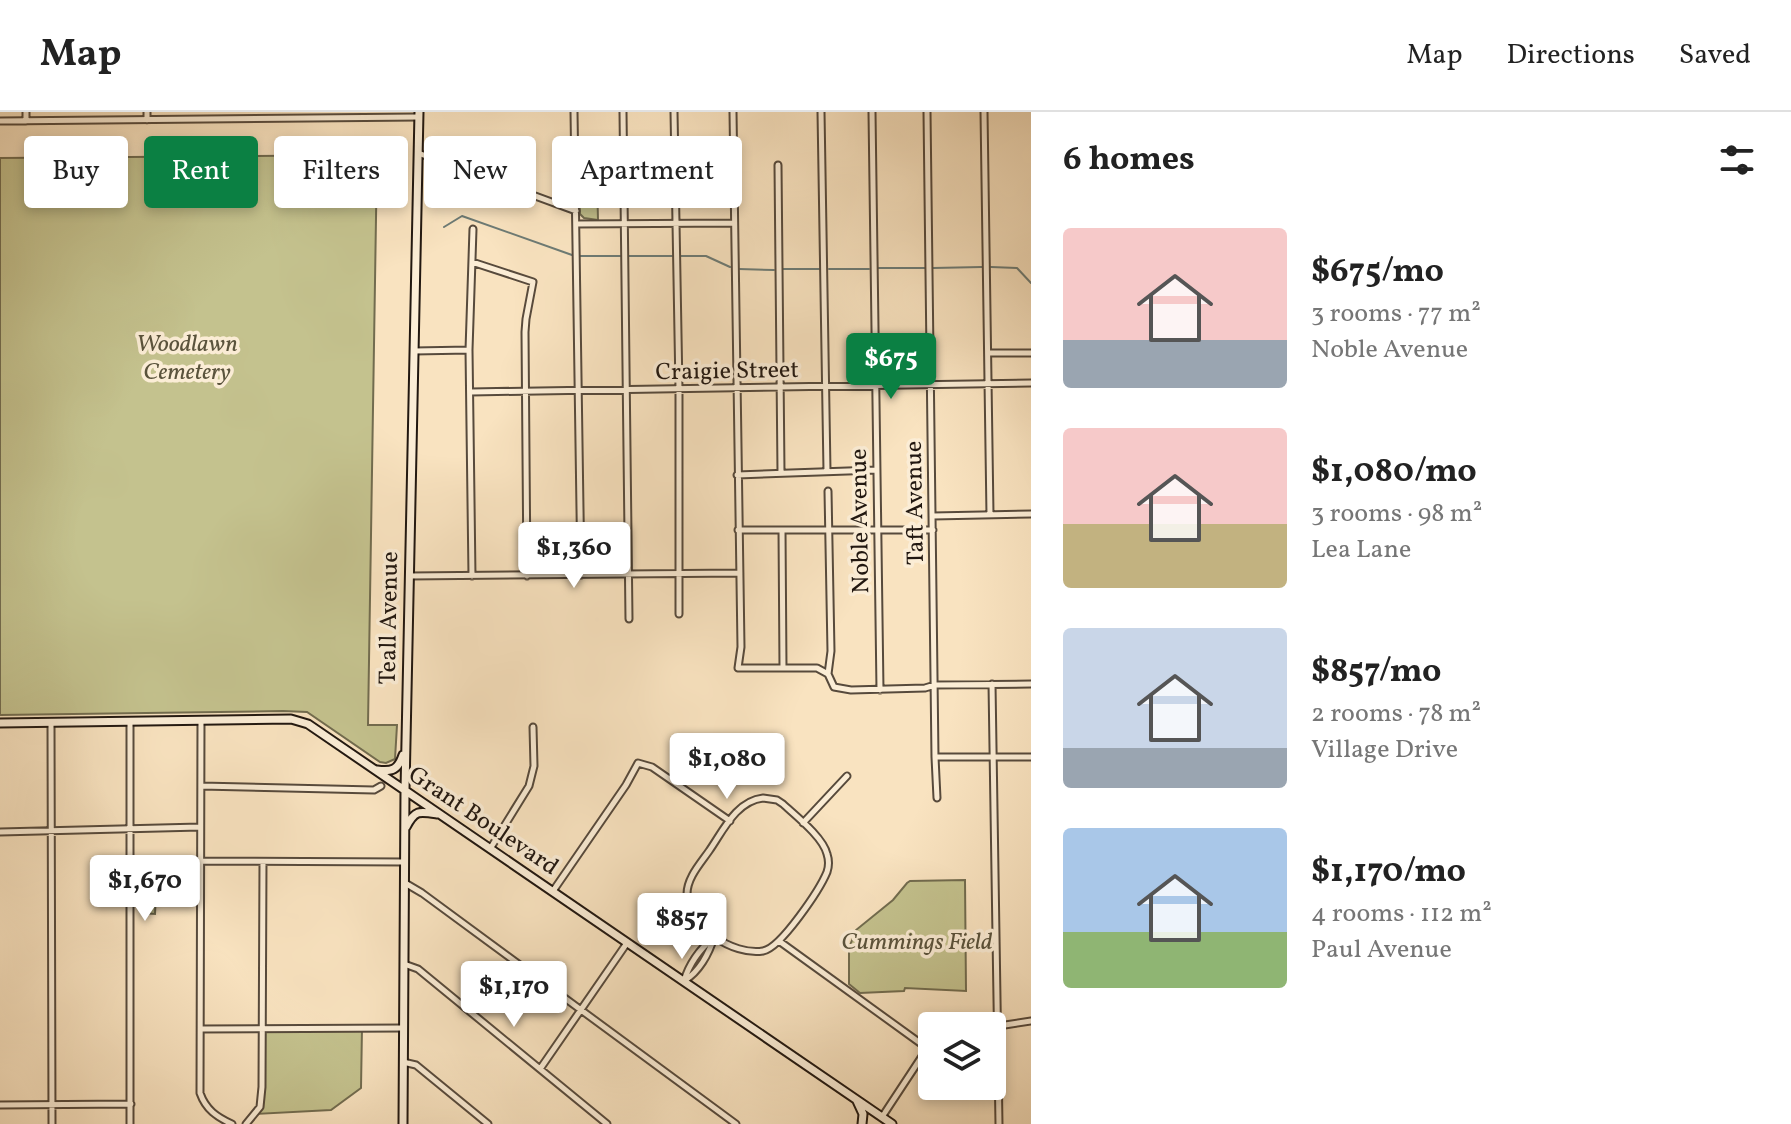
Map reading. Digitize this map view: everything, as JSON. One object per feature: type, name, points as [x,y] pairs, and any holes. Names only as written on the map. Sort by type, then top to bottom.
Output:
[{"type":"street","points":[[26,112],[26,121]]},
{"type":"street","points":[[147,112],[147,120]]},
{"type":"street","points":[[574,112],[581,575]]},
{"type":"street","points":[[623,112],[629,619]]},
{"type":"street","points":[[674,112],[679,614]]},
{"type":"street","points":[[733,112],[741,647],[738,668],[817,668],[828,674]]},
{"type":"street","points":[[821,112],[827,471]]},
{"type":"street","name":"Noble Avenue","points":[[872,112],[880,690]]},
{"type":"street","name":"Taft Avenue","points":[[927,112],[937,798]]},
{"type":"street","points":[[984,112],[990,515]]},
{"type":"street","points":[[0,121],[419,114]]},
{"type":"street","name":"Teall Avenue","points":[[403,1124],[405,790],[419,114]]},
{"type":"street","points":[[418,153],[576,211]]},
{"type":"street","points":[[778,165],[781,472]]},
{"type":"street","points":[[576,224],[734,223]]},
{"type":"street","points":[[472,576],[469,350],[473,229]]},
{"type":"street","points":[[472,262],[533,282],[526,319],[527,576]]},
{"type":"street","points":[[413,351],[469,350]]},
{"type":"street","points":[[988,353],[1031,353]]},
{"type":"street","name":"Craigie Street","points":[[471,392],[1031,383]]},
{"type":"street","points":[[737,475],[877,470]]},
{"type":"street","points":[[828,491],[831,651],[828,674],[834,687],[880,690],[935,685],[1031,684]]},
{"type":"street","points":[[933,516],[1031,514]]},
{"type":"street","points":[[738,530],[933,530]]},
{"type":"street","points":[[782,530],[783,668]]},
{"type":"street","points":[[409,576],[740,573]]},
{"type":"street","points":[[992,684],[995,1012]]},
{"type":"street","points":[[201,720],[200,1085],[201,1098],[208,1108],[232,1124]]},
{"type":"street","points":[[130,721],[130,1124]]},
{"type":"street","name":"Grant Boulevard","points":[[0,723],[302,721],[892,1124]]},
{"type":"street","points":[[51,723],[52,1124]]},
{"type":"street","points":[[490,849],[529,786],[534,766],[533,727]]},
{"type":"street","points":[[377,770],[395,770],[406,745]]},
{"type":"street","points":[[935,757],[1031,757]]},
{"type":"street","points":[[553,891],[638,763],[652,767],[730,821]]},
{"type":"street","points":[[803,823],[847,776]]},
{"type":"street","points":[[201,786],[374,790],[381,786]]},
{"type":"street","points":[[763,798],[777,800],[803,823],[825,846],[828,870],[779,941],[768,949],[755,951],[734,947],[714,937],[692,912],[687,900],[688,887],[698,866],[730,821],[746,803],[763,798]]},
{"type":"street","points":[[405,829],[417,812],[440,814]]},
{"type":"street","points":[[0,832],[200,827]]},
{"type":"street","points":[[200,861],[405,862]]},
{"type":"street","points":[[246,1124],[260,1107],[263,862]]},
{"type":"street","points":[[405,883],[736,1124]]},
{"type":"street","points":[[684,981],[693,976],[711,950],[714,937]]},
{"type":"street","points":[[779,941],[918,1041]]},
{"type":"street","points":[[540,1069],[627,943]]},
{"type":"street","points":[[404,964],[418,969],[607,1124]]},
{"type":"street","points":[[1006,1024],[1031,1021]]},
{"type":"street","points":[[200,1029],[404,1028]]},
{"type":"street","points":[[862,1123],[878,1114],[918,1060]]},
{"type":"street","points":[[403,1062],[416,1065],[488,1124]]},
{"type":"street","points":[[856,1099],[863,1114],[862,1123]]},
{"type":"street","points":[[998,1100],[999,1124]]},
{"type":"street","points":[[0,1105],[131,1104]]},
{"type":"green space","name":"Woodlawn Cemetery","points":[[258,156],[274,156],[274,208],[376,208],[368,725],[397,725],[395,759],[386,763],[380,762],[307,712],[0,715],[0,158],[24,158],[24,208],[128,208],[128,157],[144,157],[144,208],[258,208]]},
{"type":"green space","points":[[580,208],[598,208],[598,220],[584,218]]},
{"type":"green space","name":"Cummings Field","points":[[965,880],[966,991],[905,988],[904,991],[860,993],[849,984],[849,948],[856,930],[893,900],[907,883]]},
{"type":"green space","points":[[159,882],[186,882],[186,887],[191,887],[190,893],[156,892],[155,914],[141,913],[142,885],[158,885]]},
{"type":"green space","points":[[362,1028],[361,1088],[331,1110],[256,1114],[259,1110],[262,1029]]},
{"type":"waterway","points":[[444,227],[462,216],[572,255]]},
{"type":"waterway","points":[[580,256],[621,256]]},
{"type":"waterway","points":[[628,256],[673,256]]},
{"type":"waterway","points":[[681,256],[706,256],[730,267]]},
{"type":"waterway","points":[[933,268],[982,267]]},
{"type":"waterway","points":[[991,267],[1017,268],[1031,283]]},
{"type":"waterway","points":[[878,268],[925,268]]},
{"type":"waterway","points":[[739,269],[774,270]]},
{"type":"waterway","points":[[783,269],[820,269]]},
{"type":"waterway","points":[[829,269],[869,269]]}]
